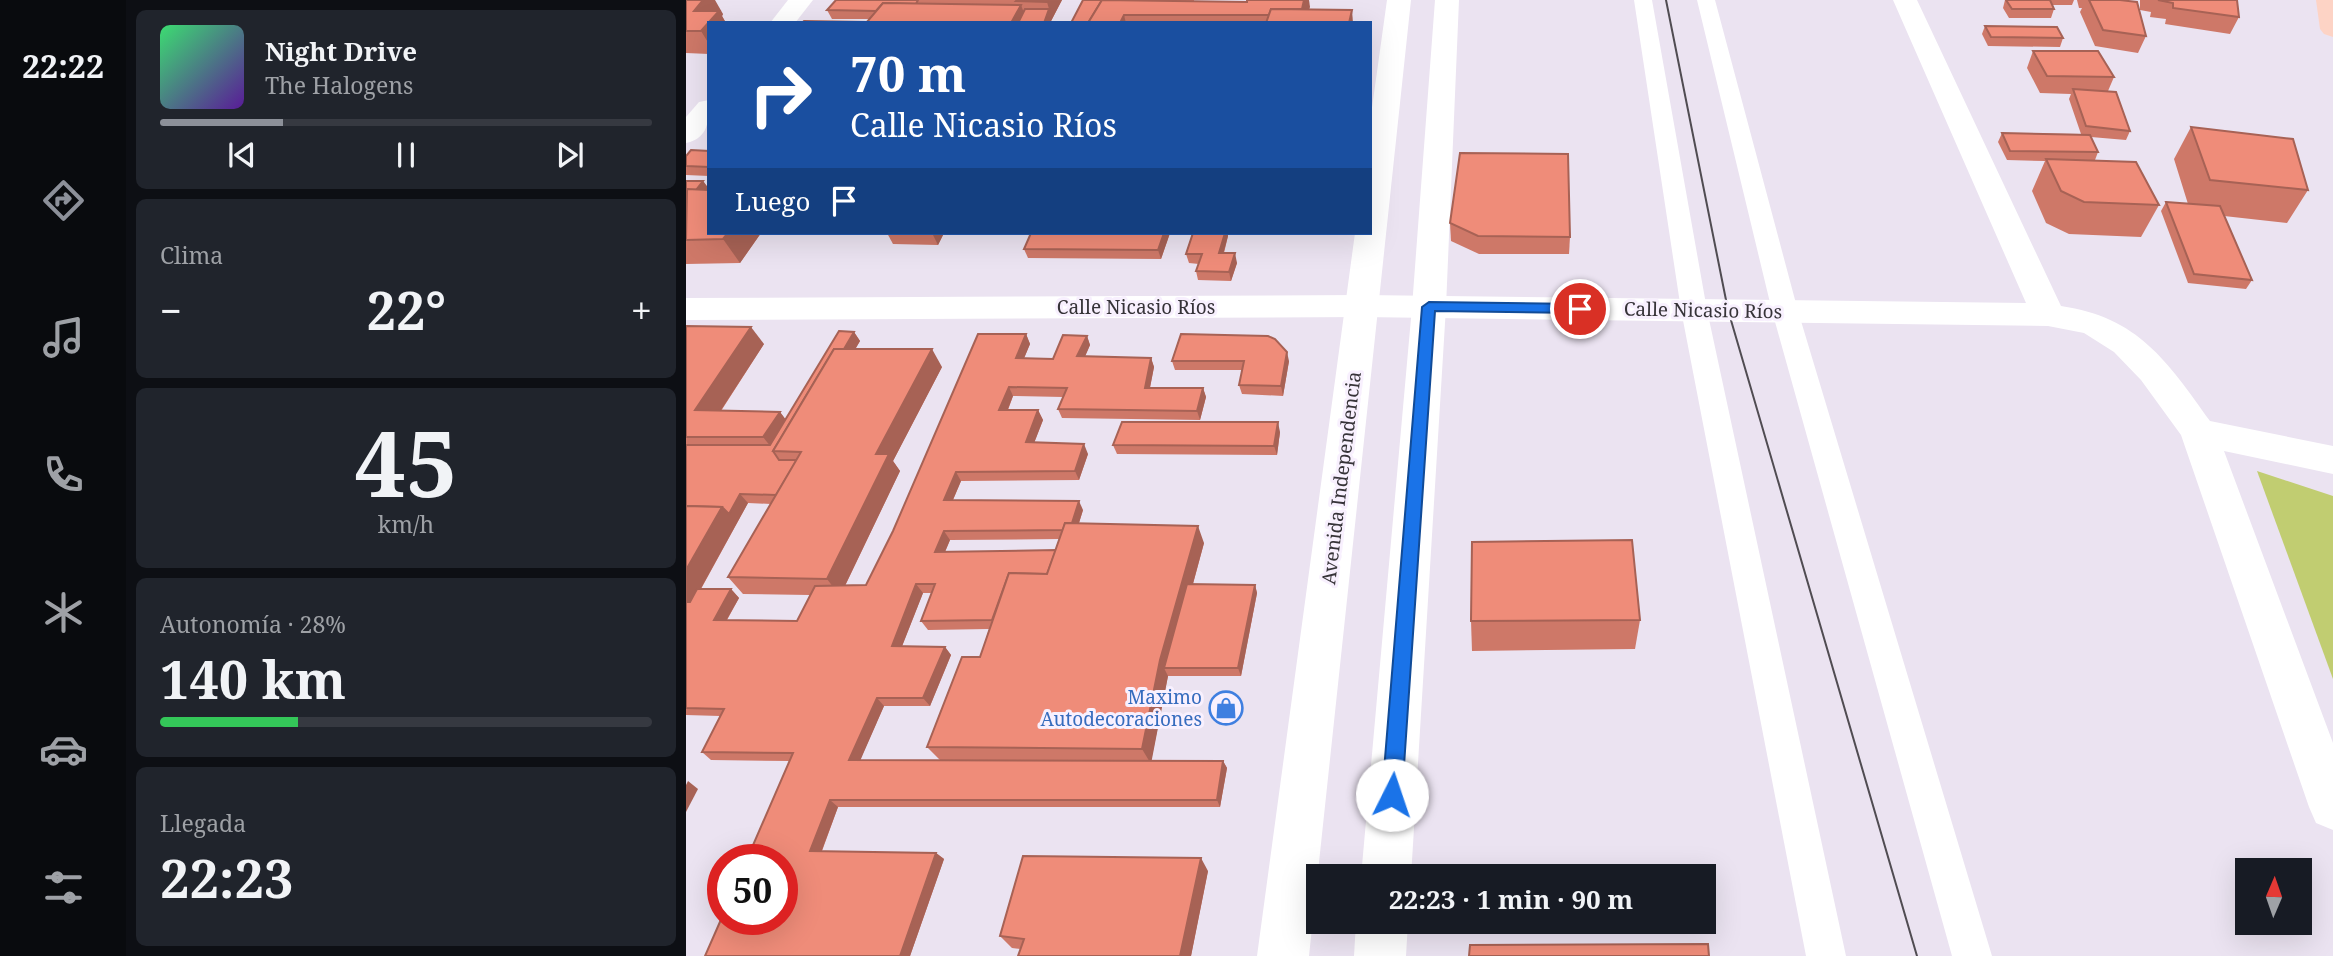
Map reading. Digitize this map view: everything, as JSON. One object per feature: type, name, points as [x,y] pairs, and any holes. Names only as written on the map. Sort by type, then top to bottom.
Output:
[{"type":"main road","points":[[2328,0],[2333,29]]},
{"type":"street","points":[[784,21],[801,0]]},
{"type":"street","name":"Avenida Independencia","points":[[1372,230],[1399,0]]},
{"type":"street","points":[[1387,864],[1429,307],[1447,0]]},
{"type":"street","points":[[1905,0],[2048,315]]},
{"type":"street","points":[[686,135],[707,110]]},
{"type":"street","name":"Avenida Independencia","points":[[1283,956],[1371,235]]},
{"type":"street","name":"Calle Nicasio Ríos","points":[[686,309],[1363,306],[2048,315],[2097,325],[2136,352],[2167,387],[2198,432],[2333,807]]},
{"type":"street","points":[[2198,432],[2333,460]]},
{"type":"street","points":[[1380,956],[1381,934]]},
{"type":"lane","points":[[1643,0],[1694,310],[1826,956]]},
{"type":"lane","points":[[1706,0],[1785,311],[1972,956]]},
{"type":"green space","points":[[2257,471],[2333,496],[2333,679]]},
{"type":"building","points":[[686,0],[703,0],[694,11],[719,11],[707,21],[701,31],[686,31]]},
{"type":"building","points":[[836,0],[918,0],[916,4],[883,3],[876,11],[827,10]]},
{"type":"building","points":[[1017,0],[1048,0],[1047,2]]},
{"type":"building","points":[[1083,0],[1102,0],[1089,21],[1072,21]]},
{"type":"building","points":[[1102,0],[1304,0],[1302,9],[1271,9],[1269,15],[1124,15],[1121,21],[1089,21]]},
{"type":"building","points":[[2006,0],[2050,0],[2054,9],[2012,9]]},
{"type":"building","points":[[2089,0],[2137,2],[2146,36],[2103,30]]},
{"type":"building","points":[[2158,0],[2237,0],[2239,17],[2173,8],[2173,3]]},
{"type":"building","points":[[883,3],[1021,5],[1012,21],[868,21]]},
{"type":"building","points":[[1025,9],[1049,9],[1045,21],[1019,21]]},
{"type":"building","points":[[1271,9],[1352,10],[1349,21],[1267,21]]},
{"type":"building","points":[[1985,26],[2057,27],[2063,38],[1991,37]]},
{"type":"building","points":[[2033,51],[2098,51],[2114,77],[2047,76]]},
{"type":"building","points":[[2073,89],[2116,92],[2130,131],[2086,126]]},
{"type":"building","points":[[2191,127],[2293,139],[2308,190],[2210,180]]},
{"type":"building","points":[[2002,133],[2090,135],[2098,152],[2010,151]]},
{"type":"building","points":[[691,150],[707,151],[707,167],[686,166],[686,156]]},
{"type":"building","points":[[1460,153],[1568,154],[1570,237],[1478,236],[1450,223]]},
{"type":"building","points":[[2046,159],[2136,162],[2159,205],[2084,202],[2061,191]]},
{"type":"building","points":[[686,181],[703,181],[696,190],[686,190]]},
{"type":"building","points":[[687,189],[707,190],[707,235],[726,235],[723,239],[686,240]]},
{"type":"building","points":[[2166,202],[2220,206],[2252,280],[2194,274]]},
{"type":"building","points":[[1030,235],[1163,235],[1158,250],[1024,249]]},
{"type":"building","points":[[1192,235],[1224,235],[1219,253],[1235,253],[1229,272],[1196,271],[1202,254],[1186,254]]},
{"type":"building","points":[[686,326],[751,327],[695,410],[780,412],[763,437],[686,437]]},
{"type":"building","points":[[839,331],[854,332],[844,349],[834,349],[773,451],[779,460],[797,460],[776,495],[740,494],[729,514],[722,507],[686,506],[686,445],[770,445]]},
{"type":"building","points":[[978,334],[1026,334],[1016,358],[1053,359],[1063,335],[1087,336],[1077,356],[1151,358],[1145,388],[1203,388],[1197,411],[1058,409],[1067,388],[1009,387],[999,410],[1038,410],[1026,442],[1084,444],[1075,471],[956,472],[944,500],[1079,501],[1072,523],[1065,523],[1063,530],[944,531],[935,552],[1056,550],[1047,574],[1009,573],[992,620],[921,621],[935,584],[916,584],[892,646],[945,647],[923,698],[877,698],[849,760],[1223,761],[1217,800],[830,800],[810,851],[936,853],[900,956],[705,956],[714,935],[798,935],[798,844],[754,844],[793,753],[702,752],[724,709],[686,708],[686,602],[690,602],[697,589],[731,589],[714,620],[797,621],[815,586],[866,585],[893,531]]},
{"type":"building","points":[[1181,334],[1268,336],[1275,339],[1287,352],[1281,386],[1239,385],[1244,361],[1172,361]]},
{"type":"building","points":[[834,349],[932,349],[876,454],[889,454],[827,579],[728,577],[801,452],[773,451]]},
{"type":"building","points":[[1122,422],[1278,422],[1274,446],[1113,445]]},
{"type":"building","points":[[686,506],[722,507],[686,570]]},
{"type":"building","points":[[1065,523],[1198,526],[1160,660],[1142,749],[927,747],[962,657],[980,657],[1009,573],[1047,574]]},
{"type":"building","points":[[1632,540],[1640,620],[1471,621],[1472,542]]},
{"type":"building","points":[[1187,584],[1255,585],[1238,668],[1164,668]]},
{"type":"building","points":[[1023,856],[1201,858],[1180,956],[1018,956],[1024,939],[1000,936]]},
{"type":"building","points":[[1708,944],[1709,956],[1469,956],[1470,945]]},
{"type":"tram line","points":[[1666,0],[1728,310],[1917,956]]},
{"type":"place","name":"Maximo Autodecoraciones","points":[[1226,708]]},
{"type":"route","points":[[1392,795],[1429,307],[1580,309]]}]
